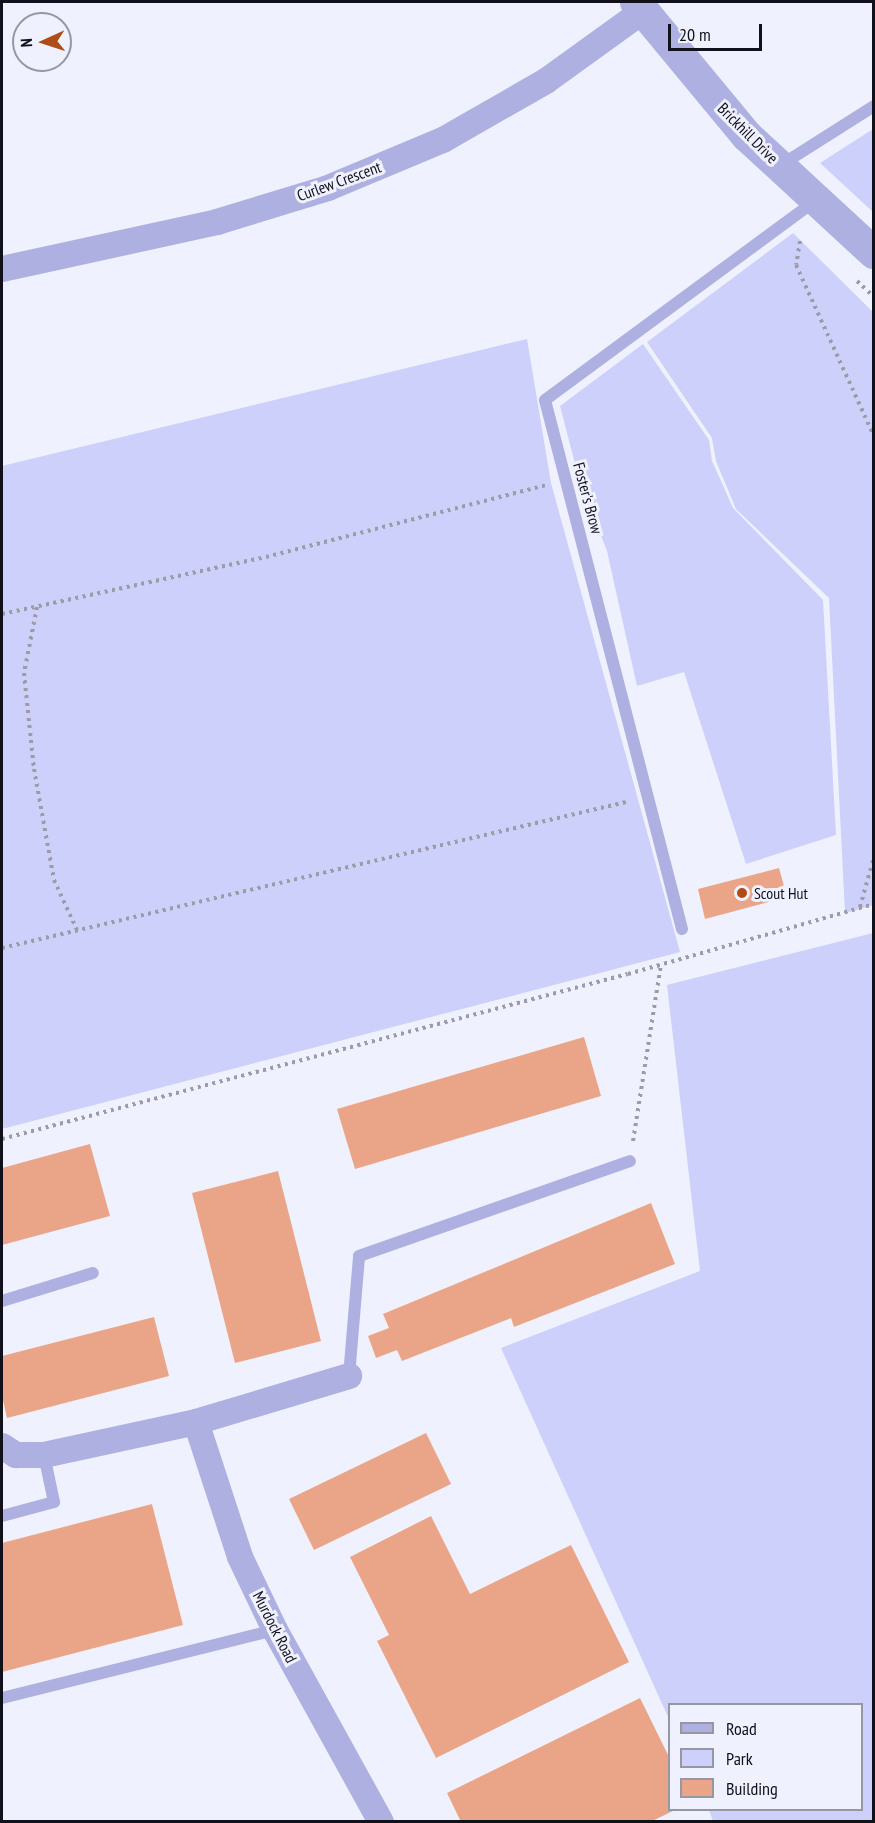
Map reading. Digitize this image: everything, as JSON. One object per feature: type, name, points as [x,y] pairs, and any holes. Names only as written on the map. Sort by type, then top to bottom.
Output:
[{"type":"street","name":"Brickhill Drive","points":[[639,6],[747,136],[873,253]]},
{"type":"street","name":"Curlew Crescent","points":[[2,269],[217,222],[328,188],[443,140],[546,81],[639,6]]},
{"type":"street","points":[[2,1446],[16,1455],[44,1455],[196,1422],[349,1376]]},
{"type":"street","name":"Murdock Road","points":[[196,1422],[240,1557],[275,1630],[381,1821]]},
{"type":"lane","points":[[780,165],[873,106]]},
{"type":"lane","name":"Foster's Brow","points":[[682,929],[650,796],[545,400],[815,201]]},
{"type":"lane","points":[[349,1376],[359,1256],[630,1161]]},
{"type":"lane","points":[[2,1301],[93,1273]]},
{"type":"lane","points":[[2,1516],[54,1502],[44,1455]]},
{"type":"lane","points":[[2,1698],[275,1630]]},
{"type":"path","points":[[800,240],[796,265],[873,436]]},
{"type":"path","points":[[2,614],[266,557],[566,478]]},
{"type":"path","points":[[37,606],[24,673],[34,769],[54,880],[67,915],[77,930]]},
{"type":"path","points":[[2,948],[650,796]]},
{"type":"path","points":[[859,908],[873,857]]},
{"type":"path","points":[[2,1139],[661,964],[873,904]]},
{"type":"path","points":[[630,1161],[661,964]]},
{"type":"green space","points":[[873,129],[873,212],[820,163]]},
{"type":"green space","points":[[793,233],[873,312],[874,905],[845,913],[829,598],[736,509],[716,461],[712,438],[647,342]]},
{"type":"green space","points":[[527,339],[551,483],[680,952],[2,1129],[2,466]]},
{"type":"green space","points":[[643,344],[709,440],[712,461],[733,508],[823,600],[836,835],[746,864],[684,672],[637,686],[607,551],[579,479],[560,406]]},
{"type":"green space","points":[[873,933],[873,1821],[713,1821],[709,1811],[863,1811],[863,1703],[668,1703],[668,1717],[501,1348],[700,1271],[667,985]]},
{"type":"building","name":"Scout Hut","points":[[779,868],[787,897],[705,919],[698,889]]},
{"type":"building","points":[[584,1037],[601,1096],[355,1169],[337,1109]]},
{"type":"building","points":[[90,1144],[110,1216],[2,1245],[2,1168]]},
{"type":"building","points":[[278,1171],[321,1341],[235,1363],[192,1193]]},
{"type":"building","points":[[651,1203],[675,1264],[514,1327],[511,1318],[402,1361],[397,1350],[376,1358],[368,1336],[389,1328],[383,1314]]},
{"type":"building","points":[[154,1317],[169,1376],[7,1418],[2,1396],[2,1356]]},
{"type":"building","points":[[426,1433],[451,1484],[314,1550],[289,1499]]},
{"type":"building","points":[[152,1504],[183,1625],[2,1672],[2,1543]]},
{"type":"building","points":[[431,1516],[470,1594],[571,1545],[629,1662],[436,1758],[377,1641],[389,1635],[350,1557]]},
{"type":"building","points":[[640,1698],[668,1755],[668,1811],[673,1811],[650,1822],[461,1822],[447,1793]]},
{"type":"place","name":"Scout Hut","points":[[742,893]]}]
